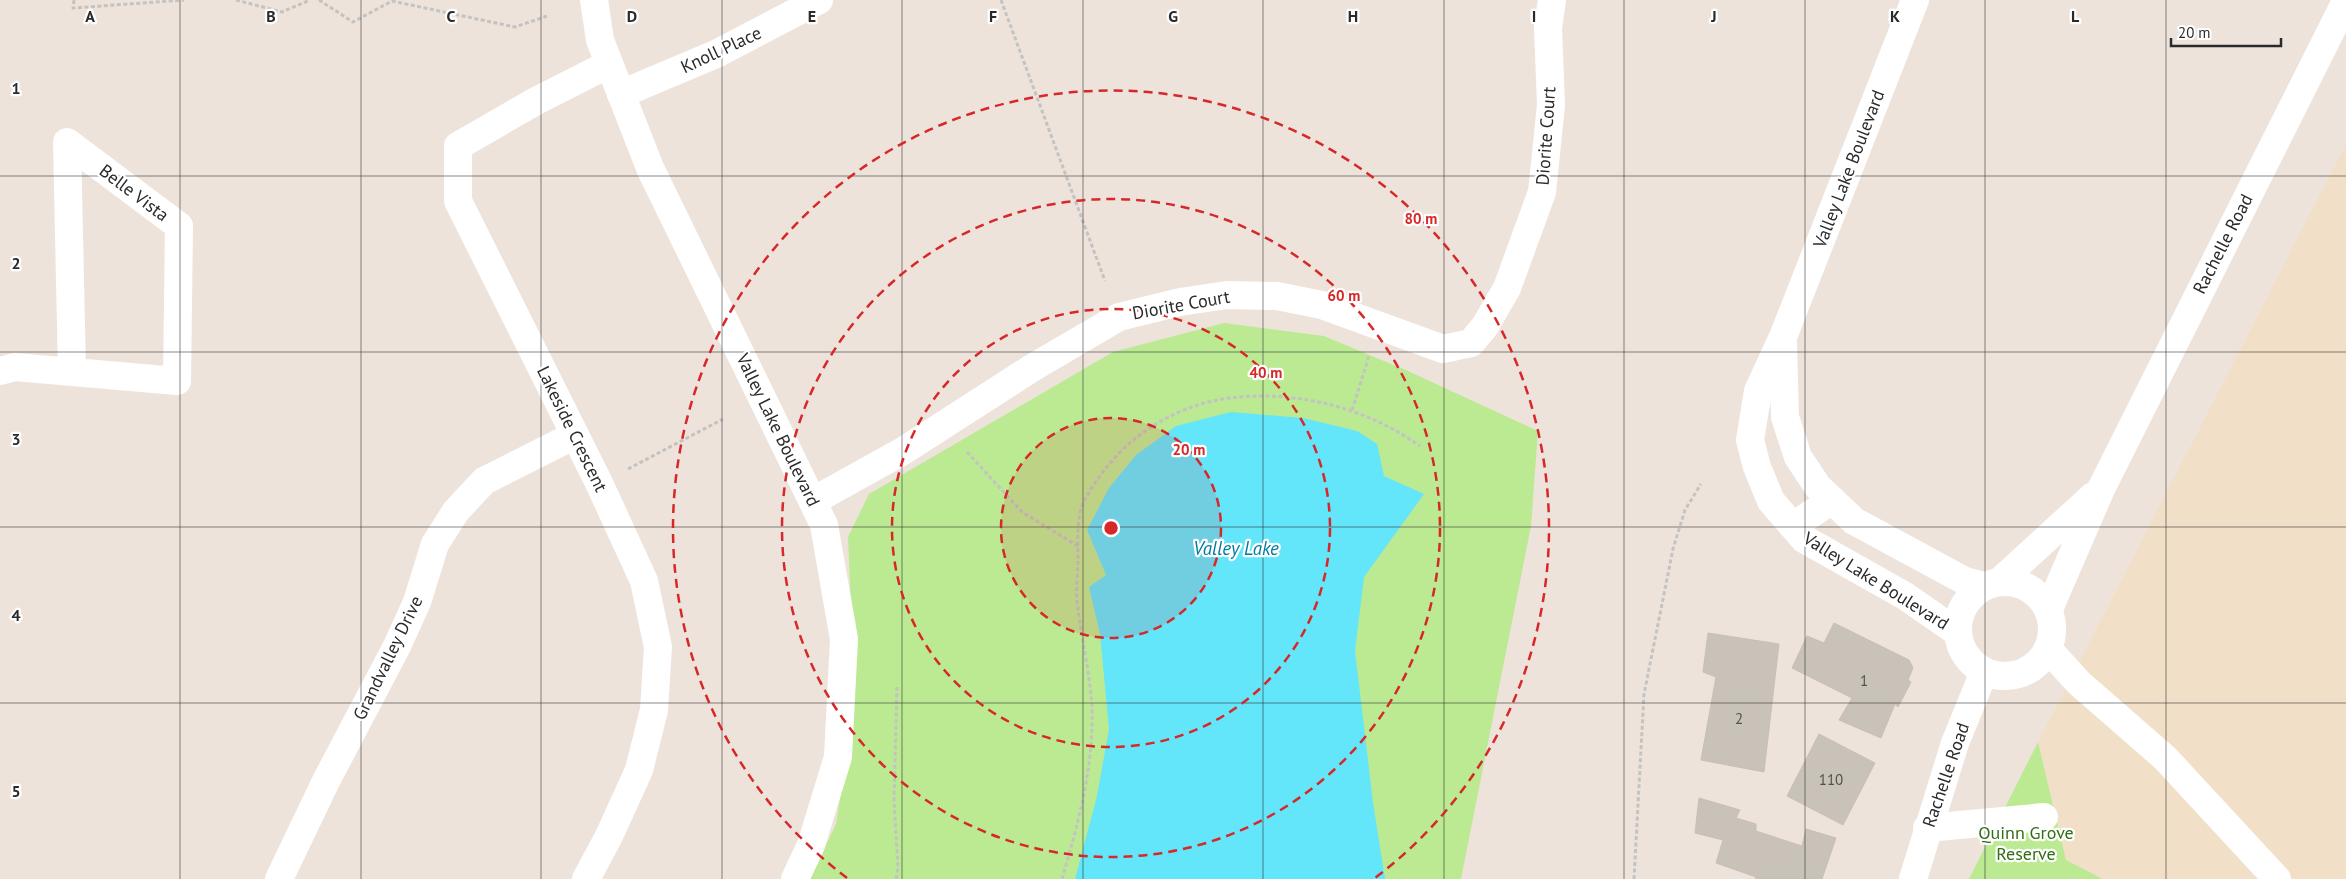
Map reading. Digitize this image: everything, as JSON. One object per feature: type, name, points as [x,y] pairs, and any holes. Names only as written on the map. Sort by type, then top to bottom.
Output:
[{"type":"street","name":"Valley Lake Boulevard","points":[[594,0],[600,40],[650,168],[824,525],[844,640],[838,758],[811,846],[795,879]]},
{"type":"street","name":"Knoll Place","points":[[621,94],[716,54],[819,0]]},
{"type":"street","name":"Diorite Court","points":[[813,501],[903,452],[1032,368],[1118,317],[1180,302],[1227,295],[1277,296],[1322,305],[1443,349],[1470,343],[1485,326],[1507,288],[1542,192],[1551,106],[1548,28],[1552,0]]},
{"type":"street","name":"Valley Lake Boulevard","points":[[1915,0],[1783,337],[1758,391],[1750,440],[1757,466],[1771,501],[1804,539],[1905,596],[1957,632]]},
{"type":"street","name":"Rachelle Road","points":[[2049,609],[2101,489],[2346,1]]},
{"type":"street","name":"Lakeside Crescent","points":[[586,879],[610,836],[639,770],[654,710],[658,647],[644,582],[599,482],[458,200],[458,146],[536,101],[609,64]]},
{"type":"street","name":"Belle Vista","points":[[0,371],[15,367],[72,372],[177,381],[178,226],[67,142],[72,372]]},
{"type":"street","name":"Valley Lake Boulevard","points":[[1783,337],[1785,417],[1798,457],[1818,487],[1854,521],[1965,581],[1991,584]]},
{"type":"street","name":"Grandvalley Drive","points":[[279,879],[326,780],[398,646],[417,602],[435,544],[456,511],[484,481],[575,435]]},
{"type":"street","name":"Rachelle Road","points":[[1991,584],[2101,489]]},
{"type":"street","points":[[1793,526],[1832,500]]},
{"type":"street","points":[[2015,582],[2028,588],[2040,597],[2049,609],[2052,636],[2048,649],[2040,662],[2014,676],[1999,676],[1984,672],[1965,655],[1960,644],[1957,632],[1958,618],[1963,605],[1972,594],[1991,584],[2015,582]]},
{"type":"street","points":[[2048,649],[2079,683],[2165,758],[2277,879]]},
{"type":"street","name":"Rachelle Road","points":[[1913,879],[1927,828],[1955,743],[1984,672]]},
{"type":"street","points":[[1927,828],[2044,817]]},
{"type":"path","points":[[74,0],[73,8],[184,0]]},
{"type":"path","points":[[236,0],[282,12],[310,0]]},
{"type":"path","points":[[319,0],[353,22],[392,1],[515,27],[547,16]]},
{"type":"path","points":[[1001,0],[1105,280]]},
{"type":"path","points":[[1352,410],[1371,349]]},
{"type":"path","points":[[1062,879],[1076,830],[1090,748],[1092,709],[1077,599],[1080,511],[1100,476],[1122,449],[1148,428],[1178,412],[1210,401],[1240,397],[1278,396],[1313,400],[1352,410],[1399,431],[1420,446]]},
{"type":"path","points":[[623,472],[723,419]]},
{"type":"path","points":[[967,452],[1022,512],[1078,546]]},
{"type":"path","points":[[1634,879],[1644,694],[1673,549],[1685,510],[1701,484]]},
{"type":"path","points":[[896,879],[898,868],[894,800],[897,687]]},
{"type":"shaded area","points":[[2346,144],[2346,879],[2103,879],[2066,860],[2038,742]]},
{"type":"green space","points":[[1224,323],[1324,336],[1408,371],[1538,431],[1531,526],[1461,879],[810,879],[836,824],[855,697],[848,537],[869,494],[1113,352]]},
{"type":"green space","name":"Quinn Grove Reserve","points":[[2038,742],[2066,860],[2103,879],[1969,879]]},
{"type":"water","name":"Valley Lake","points":[[1231,412],[1303,418],[1357,431],[1377,444],[1384,476],[1424,494],[1364,577],[1355,651],[1373,803],[1385,879],[1075,879],[1097,796],[1109,729],[1100,634],[1089,587],[1106,575],[1087,530],[1109,488],[1136,455],[1176,426]]},
{"type":"building","points":[[1834,623],[1909,660],[1913,668],[1908,680],[1911,682],[1898,707],[1895,704],[1881,738],[1839,720],[1852,698],[1792,668],[1807,636],[1824,643]]},
{"type":"building","points":[[1708,633],[1779,644],[1764,772],[1701,760],[1716,677],[1703,672]]},
{"type":"building","points":[[1819,734],[1875,763],[1843,825],[1787,796]]},
{"type":"building","points":[[1699,798],[1740,810],[1736,818],[1756,824],[1756,831],[1802,846],[1806,829],[1836,838],[1822,879],[1755,879],[1756,877],[1716,863],[1723,840],[1695,833]]}]
